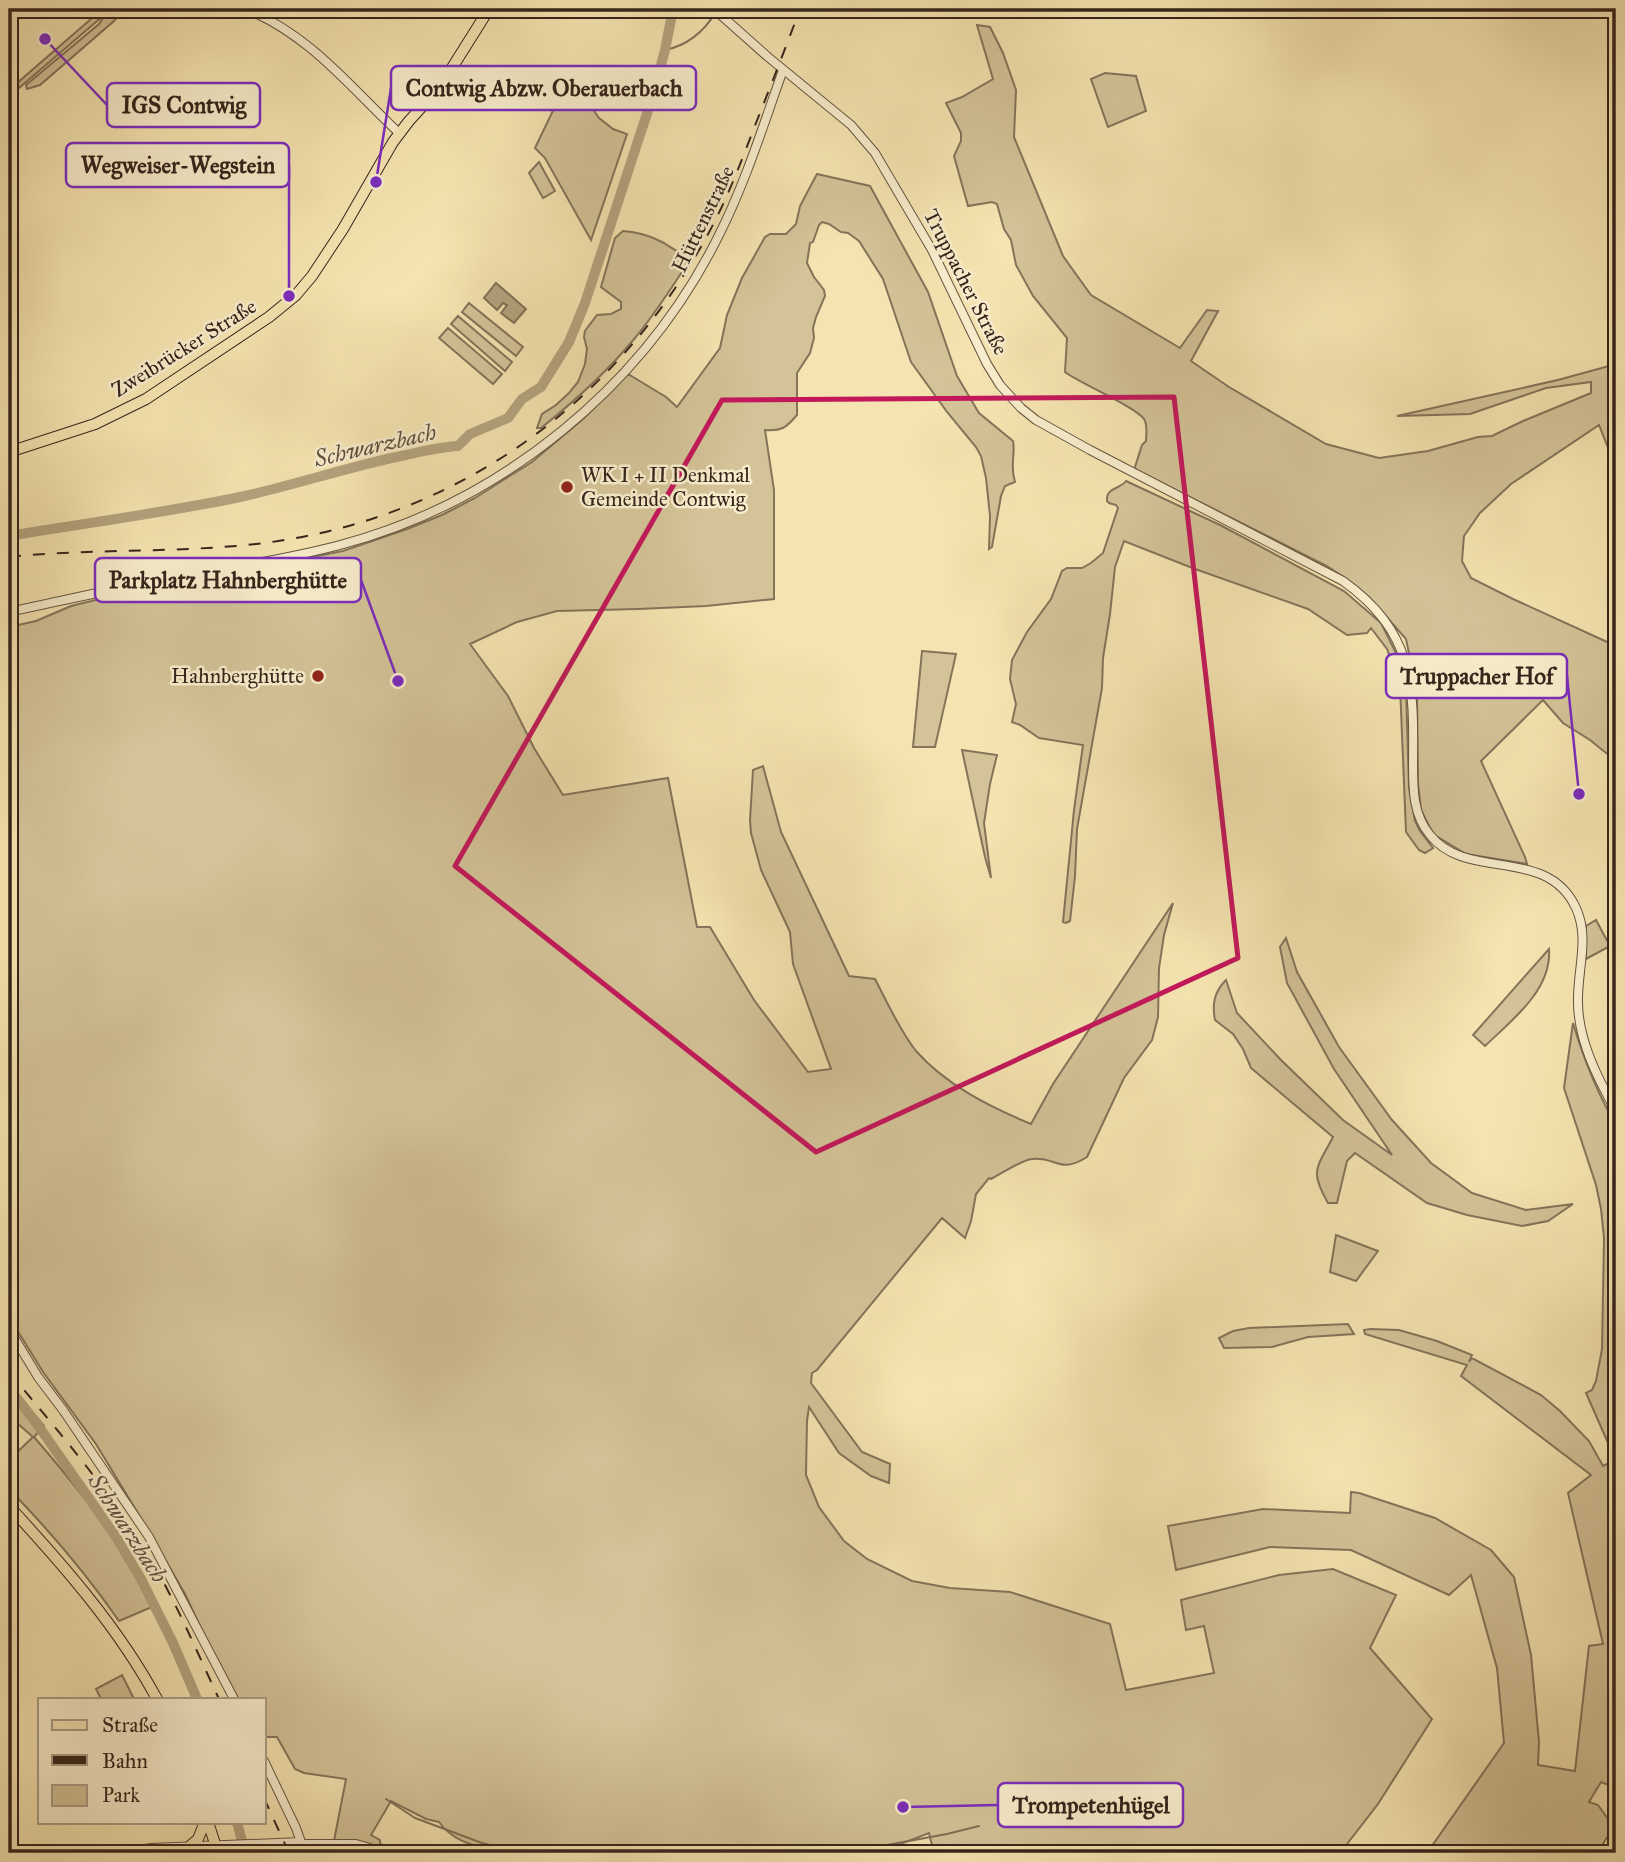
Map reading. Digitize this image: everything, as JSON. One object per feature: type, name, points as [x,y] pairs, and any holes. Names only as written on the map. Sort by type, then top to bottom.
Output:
[{"type":"main road","name":"Zweibrücker Straße","points":[[9,452],[95,424],[159,392],[279,311],[304,287],[321,263],[399,133],[440,87],[489,9]]},
{"type":"main road","points":[[9,1506],[86,1594],[121,1640],[157,1698]]},
{"type":"main road","points":[[190,1846],[198,1839],[205,1824]]},
{"type":"main road","points":[[207,1824],[217,1849]]},
{"type":"main road","points":[[1604,1853],[1616,1833]]},
{"type":"street","points":[[246,9],[284,28],[312,48],[399,133]]},
{"type":"street","name":"Truppacher Straße","points":[[714,9],[851,125],[875,153],[932,250],[987,365],[1013,400],[1036,420],[1343,581],[1381,616],[1401,649],[1412,688],[1414,791],[1420,820],[1430,835],[1448,851],[1476,861],[1538,872],[1555,883],[1570,898],[1578,912],[1582,930],[1577,996],[1580,1025],[1597,1074],[1616,1111]]},
{"type":"street","name":"Hüttenstraße","points":[[9,612],[319,550],[362,538],[408,522],[473,491],[531,455],[579,417],[628,369],[675,308],[705,262],[738,196],[783,70]]},
{"type":"street","points":[[9,1329],[38,1377],[149,1538],[233,1698]]},
{"type":"street","points":[[266,1765],[309,1853]]},
{"type":"street","points":[[138,1853],[144,1849],[190,1846],[217,1849],[253,1845],[337,1843],[365,1846],[387,1853]]},
{"type":"highlighted area","points":[[1174,397],[1238,958],[816,1152],[455,866],[722,400]]},
{"type":"green space","points":[[109,9],[123,9],[114,21],[40,85],[27,89],[26,85],[99,24]]},
{"type":"green space","points":[[99,12],[103,16],[19,88],[16,84]]},
{"type":"green space","points":[[977,25],[990,27],[1003,53],[1016,90],[1014,137],[1063,256],[1091,295],[1180,348],[1207,310],[1218,311],[1191,361],[1229,387],[1326,444],[1379,458],[1428,451],[1478,437],[1492,436],[1591,393],[1591,382],[1546,388],[1470,414],[1397,416],[1558,380],[1616,364],[1616,468],[1599,425],[1511,484],[1480,513],[1464,536],[1462,561],[1471,578],[1616,646],[1616,761],[1563,723],[1543,700],[1481,761],[1527,864],[1466,854],[1433,834],[1421,810],[1417,692],[1406,639],[1370,598],[1327,566],[1136,470],[1142,445],[1146,441],[1144,419],[1131,408],[1065,372],[1067,338],[1033,296],[1016,265],[1011,240],[1004,229],[997,204],[992,202],[968,206],[954,156],[961,141],[961,133],[946,103],[993,79]]},
{"type":"green space","points":[[1105,73],[1136,76],[1146,111],[1108,127],[1091,79]]},
{"type":"green space","points":[[561,94],[588,102],[599,118],[613,129],[627,134],[591,240],[545,158],[535,148]]},
{"type":"green space","points":[[539,162],[555,191],[543,198],[529,173]]},
{"type":"green space","points":[[817,174],[870,186],[928,292],[957,376],[979,413],[1013,441],[1015,482],[1005,486],[1001,496],[992,547],[989,549],[990,516],[981,456],[911,362],[883,279],[859,241],[822,222],[813,242],[810,243],[807,263],[825,296],[813,328],[814,338],[810,353],[797,373],[797,415],[783,428],[765,430],[774,490],[774,599],[706,606],[557,611],[517,622],[470,644],[508,696],[534,748],[563,795],[668,778],[697,927],[710,927],[754,1000],[808,1072],[831,1069],[793,964],[790,932],[761,870],[751,833],[753,770],[763,766],[781,832],[849,976],[875,979],[910,1043],[941,1074],[985,1102],[1031,1124],[1053,1084],[1173,903],[1164,935],[1159,968],[1158,1017],[1152,1040],[1124,1078],[1087,1157],[1064,1165],[1040,1159],[1027,1160],[989,1178],[976,1194],[965,1238],[942,1218],[812,1373],[811,1383],[862,1452],[890,1464],[889,1483],[871,1476],[839,1453],[809,1407],[806,1475],[819,1507],[844,1541],[867,1559],[912,1581],[950,1588],[1010,1592],[1110,1624],[1126,1690],[1214,1673],[1204,1626],[1186,1630],[1181,1600],[1279,1575],[1333,1569],[1396,1595],[1370,1648],[1432,1719],[1378,1804],[1340,1853],[934,1853],[929,1833],[877,1853],[501,1853],[459,1839],[439,1822],[426,1819],[391,1801],[371,1835],[385,1847],[411,1853],[315,1853],[315,1849],[334,1841],[346,1779],[304,1773],[295,1769],[277,1737],[266,1737],[266,1698],[236,1698],[185,1594],[142,1520],[96,1444],[43,1372],[9,1317],[9,627],[36,621],[71,606],[104,598],[343,551],[442,515],[532,462],[583,419],[628,374],[666,397],[677,407],[720,348],[727,315],[742,278],[765,237],[770,234],[786,234],[796,224],[800,206]]},
{"type":"green space","points":[[623,231],[649,236],[685,254],[688,263],[649,320],[613,363],[566,407],[541,428],[537,428],[542,414],[556,405],[578,382],[585,364],[585,331],[597,315],[611,314],[621,309],[621,302],[601,287],[615,238]]},
{"type":"green space","points":[[469,303],[523,347],[516,356],[462,312]]},
{"type":"green space","points":[[458,316],[512,362],[505,371],[451,324]]},
{"type":"green space","points":[[448,328],[502,374],[493,384],[439,338]]},
{"type":"green space","points":[[1126,481],[1220,525],[1344,591],[1381,623],[1398,657],[1406,689],[1409,788],[1415,821],[1433,848],[1425,853],[1419,850],[1406,832],[1400,686],[1387,649],[1371,628],[1367,633],[1347,635],[1308,609],[1124,541],[1115,567],[1103,658],[1102,688],[1077,829],[1070,921],[1063,922],[1083,745],[1039,738],[1012,722],[1016,704],[1010,679],[1012,660],[1027,632],[1051,599],[1062,571],[1067,568],[1082,568],[1103,553],[1118,508],[1107,501],[1107,496]]},
{"type":"green space","points":[[922,651],[956,654],[935,747],[913,747]]},
{"type":"green space","points":[[962,750],[997,755],[984,823],[991,878],[985,857]]},
{"type":"green space","points":[[1596,920],[1610,946],[1586,959],[1586,926]]},
{"type":"green space","points":[[1286,938],[1297,972],[1339,1047],[1392,1120],[1431,1163],[1472,1193],[1526,1210],[1573,1204],[1548,1221],[1522,1226],[1467,1215],[1427,1203],[1355,1153],[1347,1161],[1337,1203],[1328,1203],[1319,1183],[1317,1169],[1333,1137],[1251,1068],[1233,1034],[1215,1020],[1215,998],[1226,980],[1237,1013],[1281,1060],[1343,1120],[1392,1155],[1334,1069],[1287,983],[1280,947]]},
{"type":"green space","points":[[1549,949],[1544,978],[1537,991],[1518,1015],[1485,1046],[1473,1035]]},
{"type":"green space","points":[[1573,1023],[1591,1075],[1616,1125],[1616,1461],[1586,1393],[1592,1390],[1596,1381],[1602,1349],[1604,1238],[1596,1185],[1564,1088]]},
{"type":"green space","points":[[1336,1235],[1378,1251],[1356,1281],[1330,1272]]},
{"type":"green space","points":[[1348,1324],[1354,1334],[1308,1337],[1272,1347],[1224,1348],[1219,1338],[1233,1331],[1249,1328]]},
{"type":"green space","points":[[1364,1330],[1399,1330],[1472,1355],[1469,1362],[1472,1358],[1541,1395],[1589,1441],[1603,1466],[1611,1462],[1615,1466],[1616,1788],[1601,1782],[1589,1802],[1598,1805],[1608,1819],[1616,1810],[1616,1825],[1598,1853],[1427,1853],[1504,1743],[1497,1668],[1471,1575],[1449,1595],[1351,1550],[1270,1547],[1176,1570],[1168,1526],[1263,1509],[1350,1513],[1351,1492],[1435,1518],[1491,1550],[1514,1577],[1531,1655],[1539,1742],[1538,1765],[1575,1771],[1589,1646],[1603,1644],[1568,1493],[1591,1475],[1461,1376],[1467,1365],[1365,1334]]},
{"type":"green space","points":[[9,1384],[44,1426],[34,1437],[114,1539],[152,1607],[119,1621],[67,1552],[9,1489],[9,1460],[33,1437],[9,1416]]},
{"type":"green space","points":[[122,1675],[134,1698],[100,1698],[96,1689]]},
{"type":"shaded area","points":[[496,283],[526,309],[514,323],[501,313],[507,305],[503,303],[497,310],[484,298]]},
{"type":"waterway","name":"Schwarzbach","points":[[9,536],[211,503],[385,459],[458,446],[470,434],[508,418],[522,399],[541,387],[569,342],[585,303],[653,95],[673,9]]},
{"type":"waterway","name":"Schwarzbach","points":[[665,50],[694,37],[715,13]]},
{"type":"waterway","name":"Schwarzbach","points":[[9,1388],[116,1537],[141,1579],[197,1698]]},
{"type":"waterway","points":[[386,1799],[415,1818],[482,1843],[520,1853]]},
{"type":"waterway","name":"Schwarzbach","points":[[238,1824],[245,1853]]},
{"type":"waterway","points":[[776,1853],[876,1847],[979,1826]]},
{"type":"railway","points":[[9,557],[221,547],[291,539],[356,524],[417,502],[475,473],[530,439],[580,398],[625,352],[666,301],[702,245],[738,170],[800,9]]},
{"type":"railway","points":[[9,1372],[119,1510],[151,1560],[219,1698]]},
{"type":"railway","points":[[266,1802],[289,1853]]},
{"type":"place","name":"IGS Contwig","points":[[45,39]]},
{"type":"place","name":"Contwig Abzw. Oberauerbach","points":[[376,182]]},
{"type":"place","name":"Wegweiser-Wegstein","points":[[289,296]]},
{"type":"place","name":"WK I + II Denkmal Gemeinde Contwig","points":[[567,487]]},
{"type":"place","name":"Hahnberghütte","points":[[318,676]]},
{"type":"place","name":"Parkplatz Hahnberghütte","points":[[398,681]]},
{"type":"place","name":"Truppacher Hof","points":[[1579,794]]},
{"type":"place","name":"Trompetenhügel","points":[[903,1807]]}]
